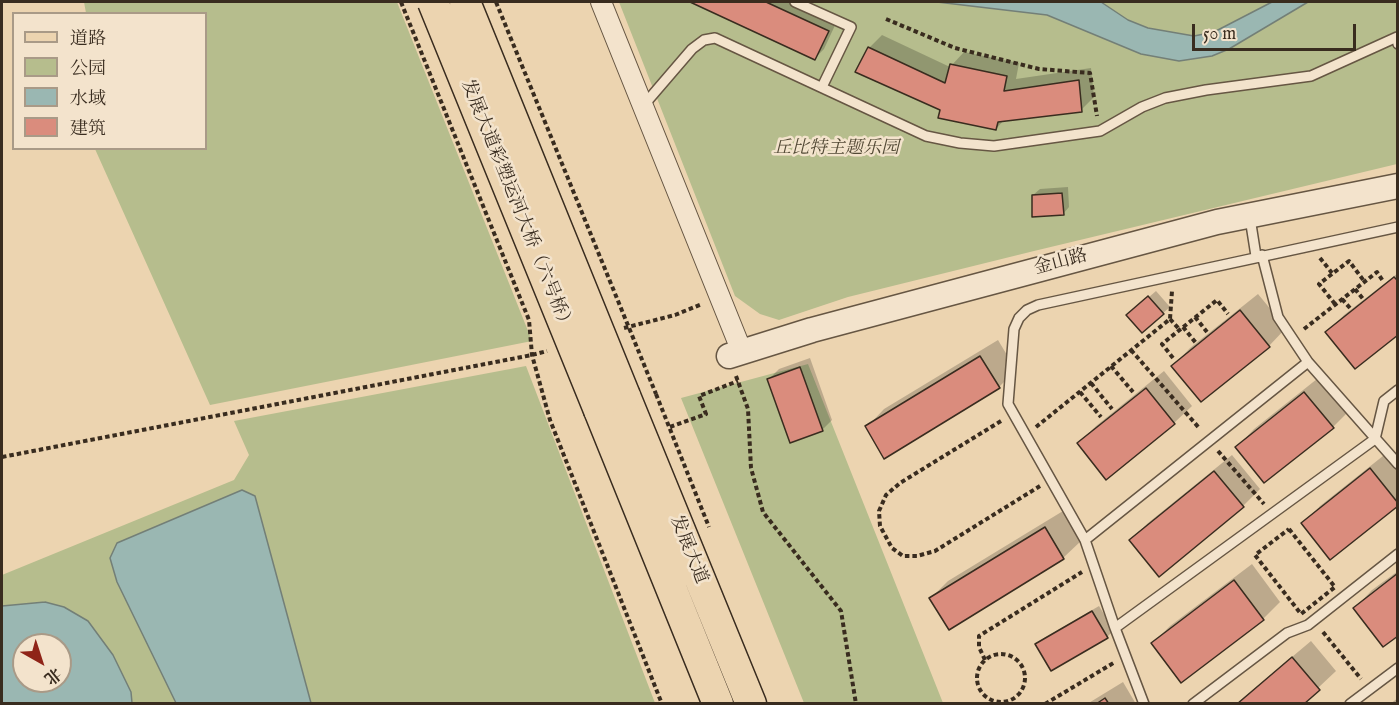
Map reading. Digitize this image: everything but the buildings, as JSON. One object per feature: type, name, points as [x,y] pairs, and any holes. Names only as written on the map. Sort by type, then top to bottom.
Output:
[{"type":"main road","name":"发展大道彩塑运河大桥（六号桥）","points":[[433,2],[599,410]]},
{"type":"main road","name":"发展大道彩塑运河大桥（六号桥）","points":[[465,2],[625,396]]},
{"type":"main road","name":"发展大道","points":[[625,396],[751,704]]},
{"type":"main road","name":"发展大道","points":[[599,410],[718,704]]},
{"type":"street","points":[[602,2],[720,297],[735,354]]},
{"type":"street","name":"金山路","points":[[735,354],[824,327],[1205,225],[1398,186]]},
{"type":"lane","points":[[795,2],[851,27],[822,87]]},
{"type":"lane","points":[[643,106],[692,48],[704,40],[715,38],[926,136],[960,143],[994,146],[1100,131],[1142,107],[1165,98],[1206,90],[1311,76],[1396,37],[1398,44]]},
{"type":"lane","points":[[1249,215],[1278,317],[1308,362],[1398,464]]},
{"type":"lane","points":[[1144,704],[1085,540],[1008,404],[1014,329],[1019,318],[1027,310],[1038,305],[1398,227]]},
{"type":"lane","points":[[1085,540],[1308,362]]},
{"type":"lane","points":[[1115,628],[1376,439],[1384,401],[1398,390]]},
{"type":"lane","points":[[1193,704],[1287,633],[1308,625],[1398,555]]},
{"type":"lane","points":[[1350,704],[1398,668]]},
{"type":"path","points":[[401,2],[529,320],[531,355],[550,420],[662,704]]},
{"type":"path","points":[[496,2],[656,394]]},
{"type":"path","points":[[886,19],[955,48],[1039,69],[1090,73],[1100,131]]},
{"type":"path","points":[[1335,304],[1319,284],[1348,261],[1364,281]]},
{"type":"path","points":[[1292,338],[1377,272],[1383,280]]},
{"type":"path","points":[[1026,435],[1170,319],[1173,275]]},
{"type":"path","points":[[1355,289],[1363,299]]},
{"type":"path","points":[[622,329],[675,315],[720,297]]},
{"type":"path","points":[[1342,299],[1350,308]]},
{"type":"path","points":[[1173,358],[1162,344],[1216,300],[1228,314]]},
{"type":"path","points":[[1196,317],[1207,332]]},
{"type":"path","points":[[1170,319],[1196,343]]},
{"type":"path","points":[[2,457],[554,349]]},
{"type":"path","points":[[735,354],[738,381],[748,409],[752,468],[763,512],[841,611],[856,704]]},
{"type":"path","points":[[1111,366],[1133,392]]},
{"type":"path","points":[[670,428],[706,414],[699,396],[738,381]]},
{"type":"path","points":[[1091,383],[1112,409]]},
{"type":"path","points":[[1080,392],[1101,417]]},
{"type":"path","points":[[1014,413],[900,483],[886,495],[879,511],[880,526],[888,541],[892,548],[903,556],[917,556],[935,550],[1051,479]]},
{"type":"path","points":[[1290,529],[1335,587],[1301,614],[1255,555],[1290,529]]},
{"type":"path","points":[[985,660],[979,646],[980,636],[1094,565]]},
{"type":"path","points":[[1314,620],[1369,689]]},
{"type":"path","points":[[1000,654],[1015,658],[1024,671],[1024,686],[1020,693],[1008,702],[991,700],[980,689],[977,682],[985,660],[1000,654]]},
{"type":"path","points":[[1045,704],[1125,655]]},
{"type":"green space","points":[[84,2],[397,2],[532,341],[210,405],[95,150],[207,150],[207,12],[86,12]]},
{"type":"green space","name":"丘比特主题乐园","points":[[619,2],[1397,2],[1397,164],[848,297],[779,320],[760,314],[735,296]]},
{"type":"green space","points":[[808,364],[943,703],[804,703],[681,398]]},
{"type":"green space","points":[[526,366],[655,703],[2,704],[2,575],[234,480],[249,455],[234,421]]},
{"type":"water","points":[[937,2],[1101,2],[1128,20],[1148,28],[1194,36],[1214,32],[1272,2],[1308,2],[1229,49],[1212,56],[1179,61],[1141,54],[1047,15]]},
{"type":"water","points":[[242,490],[255,496],[311,703],[176,703],[117,582],[110,558],[117,543]]},
{"type":"water","points":[[45,602],[64,607],[88,621],[113,655],[131,692],[132,703],[2,703],[2,606]]}]
